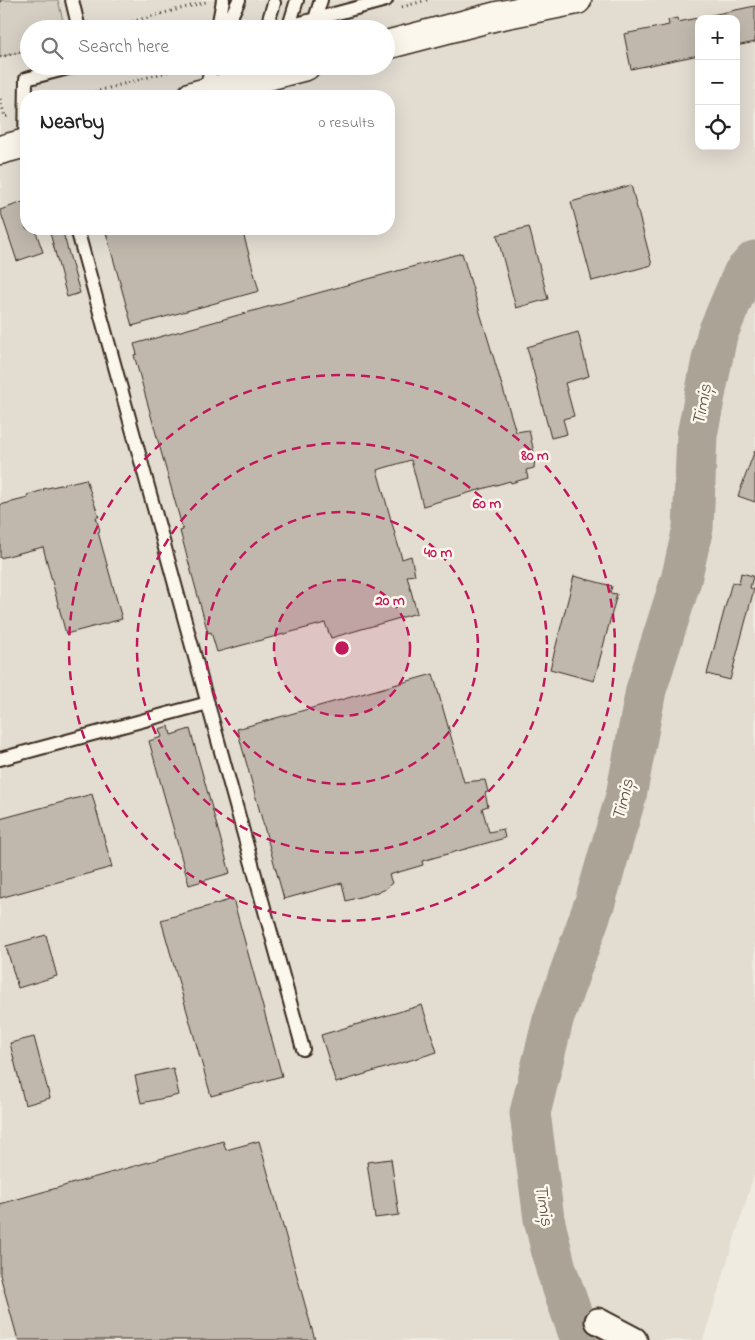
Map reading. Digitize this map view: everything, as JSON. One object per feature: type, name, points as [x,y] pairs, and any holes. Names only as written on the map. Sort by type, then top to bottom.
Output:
[{"type":"main road","points":[[395,42],[497,8],[563,1]]},
{"type":"main road","points":[[214,90],[272,75]]},
{"type":"street","points":[[598,1321],[634,1340]]},
{"type":"lane","points":[[72,0],[77,20]]},
{"type":"lane","points":[[220,20],[223,0]]},
{"type":"lane","points":[[225,20],[239,0]]},
{"type":"lane","points":[[287,20],[297,0]]},
{"type":"lane","points":[[315,19],[321,0]]},
{"type":"lane","points":[[311,20],[343,6],[386,0]]},
{"type":"lane","points":[[269,20],[274,3]]},
{"type":"lane","points":[[24,90],[26,79],[41,75]]},
{"type":"lane","points":[[201,90],[208,75]]},
{"type":"lane","points":[[17,145],[20,123]]},
{"type":"lane","points":[[79,235],[304,1049]]},
{"type":"lane","points":[[0,759],[208,703]]},
{"type":"path","points":[[0,1],[6,0]]},
{"type":"path","points":[[137,20],[214,0]]},
{"type":"path","points":[[0,57],[20,52]]},
{"type":"path","points":[[102,90],[156,75]]},
{"type":"path","points":[[0,99],[5,117]]},
{"type":"shaded area","points":[[0,0],[755,0],[755,1172],[703,1340],[0,1340],[0,188],[3,187],[0,177]]},
{"type":"shaded area","points":[[58,0],[63,20],[20,20],[20,52],[0,57],[0,1]]},
{"type":"building","points":[[755,6],[755,42],[740,45],[740,15],[712,15]]},
{"type":"building","points":[[677,18],[678,22],[695,18],[695,56],[631,69],[624,34],[669,25],[668,20]]},
{"type":"building","points":[[631,185],[652,265],[592,281],[571,202]]},
{"type":"building","points":[[20,203],[20,235],[37,235],[43,252],[17,261],[0,210]]},
{"type":"building","points":[[529,227],[548,299],[516,308],[497,235]]},
{"type":"building","points":[[51,235],[64,235],[80,293],[67,297]]},
{"type":"building","points":[[107,235],[244,235],[259,291],[132,326]]},
{"type":"building","points":[[462,253],[516,432],[529,430],[535,457],[534,468],[526,470],[528,478],[511,483],[510,481],[423,506],[411,460],[377,470],[402,559],[411,556],[415,575],[407,576],[417,613],[331,638],[325,623],[217,652],[211,632],[208,633],[180,531],[183,530],[134,355],[137,354],[134,344]]},
{"type":"building","points":[[578,332],[589,376],[565,383],[574,416],[563,419],[567,434],[551,438],[527,347]]},
{"type":"building","points":[[755,450],[755,502],[738,496]]},
{"type":"building","points":[[86,479],[99,517],[96,517],[100,531],[98,532],[122,619],[66,634],[43,547],[0,558],[0,505],[28,498],[27,495],[43,489]]},
{"type":"building","points":[[741,573],[753,576],[750,588],[754,589],[730,680],[707,674],[732,582],[739,584]]},
{"type":"building","points":[[574,576],[612,586],[610,593],[617,594],[594,681],[550,669]]},
{"type":"building","points":[[433,674],[464,782],[485,780],[488,792],[485,793],[488,806],[482,808],[489,832],[503,829],[505,838],[422,861],[423,865],[389,875],[392,883],[384,890],[346,901],[342,883],[284,899],[237,729]]},
{"type":"building","points":[[169,726],[171,735],[190,729],[230,873],[189,885],[149,741],[162,737],[159,729]]},
{"type":"building","points":[[92,794],[112,867],[0,898],[0,819]]},
{"type":"building","points":[[233,899],[282,1076],[211,1096],[161,920]]},
{"type":"building","points":[[46,935],[57,976],[18,988],[6,946]]},
{"type":"building","points":[[422,1005],[437,1052],[336,1083],[321,1035]]},
{"type":"building","points":[[34,1037],[50,1098],[25,1105],[10,1043]]},
{"type":"building","points":[[173,1068],[179,1095],[141,1103],[135,1076]]},
{"type":"building","points":[[223,1141],[226,1150],[259,1141],[315,1340],[18,1340],[0,1275],[0,1204]]},
{"type":"building","points":[[391,1159],[399,1215],[375,1218],[367,1162]]},
{"type":"waterway","name":"Timiș","points":[[581,1340],[556,1269],[544,1219],[530,1113],[553,1020],[595,902],[626,796],[646,690],[681,580],[693,528],[697,435],[717,335],[743,274],[755,261]]}]
